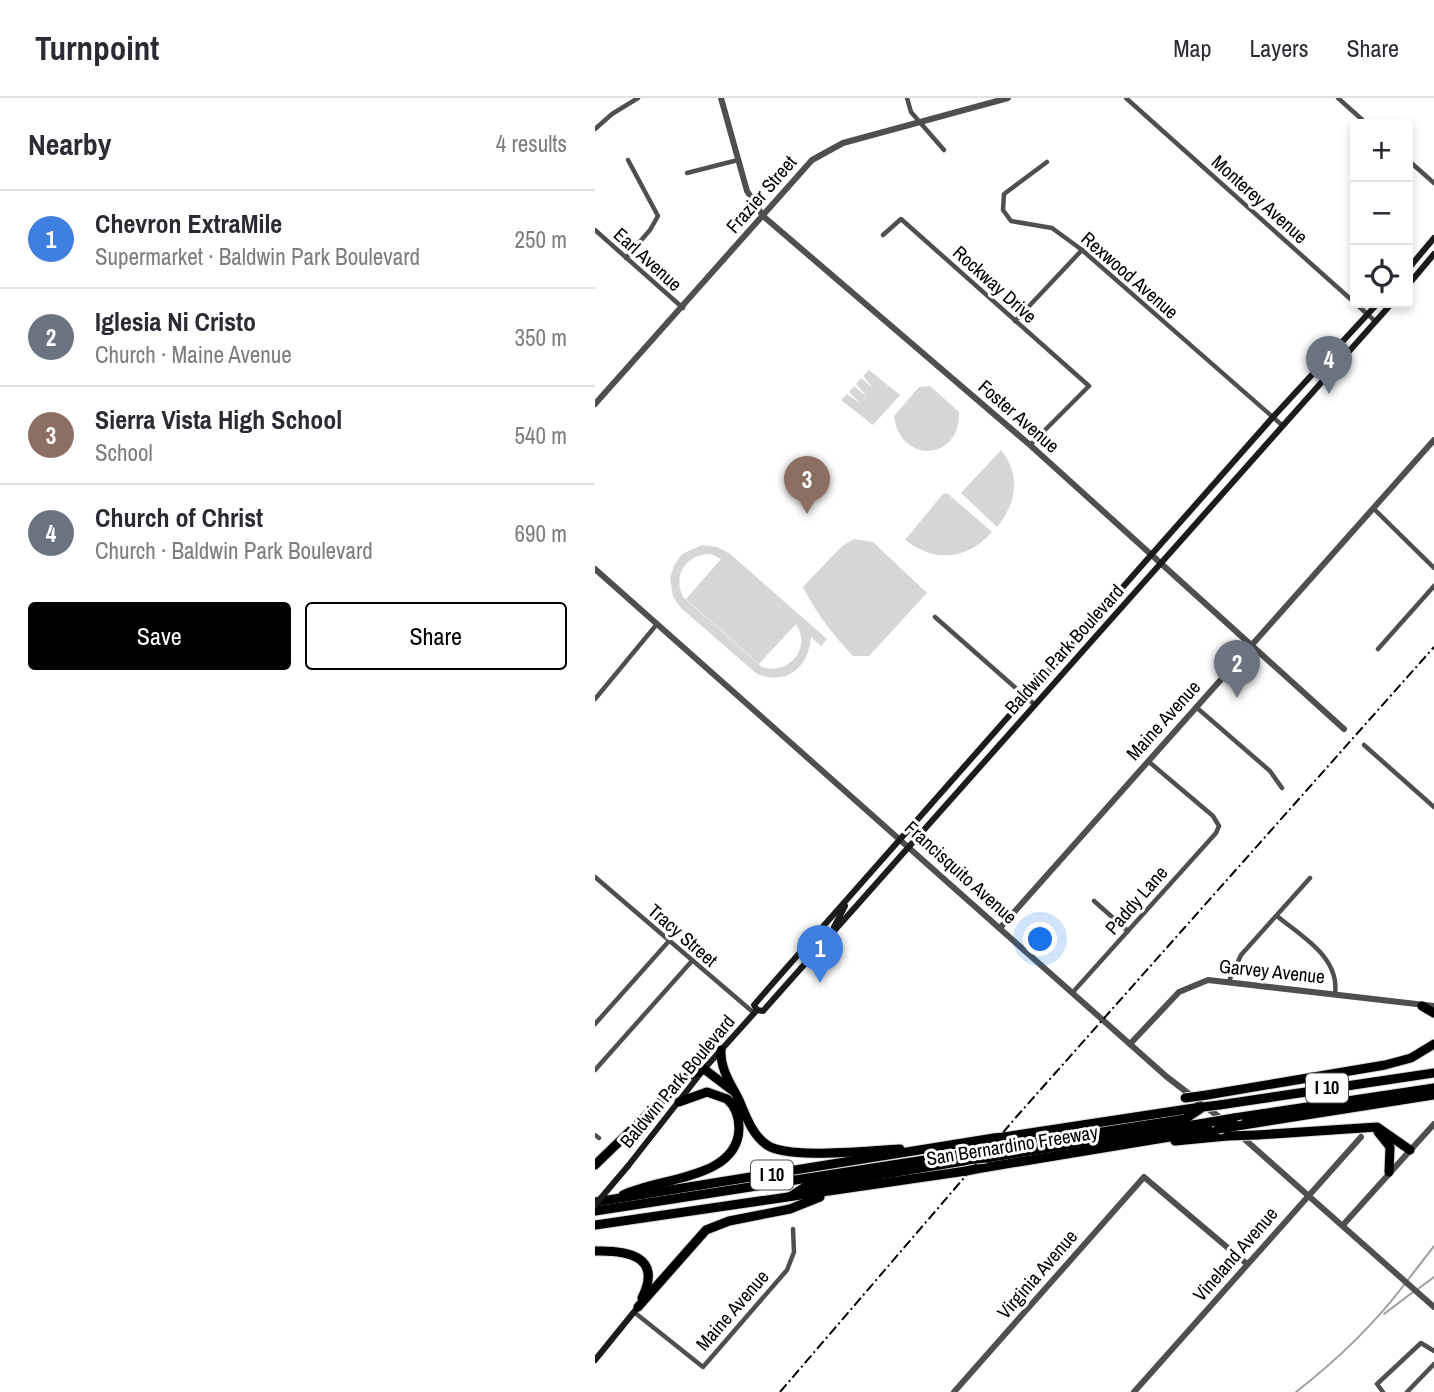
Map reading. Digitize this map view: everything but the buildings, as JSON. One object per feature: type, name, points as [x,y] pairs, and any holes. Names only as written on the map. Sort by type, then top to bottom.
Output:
[{"type":"highway","points":[[1422,1006],[1434,1013]]},
{"type":"highway","points":[[1167,1113],[1185,1098],[1385,1065],[1411,1058],[1434,1044]]},
{"type":"highway","points":[[721,1050],[722,1065],[755,1133],[776,1150],[801,1153],[930,1149]]},
{"type":"highway","points":[[595,1165],[686,1077],[704,1069],[734,1092]]},
{"type":"highway","name":"San Bernardino Freeway","points":[[595,1204],[999,1138],[1434,1073]]},
{"type":"highway","points":[[595,1211],[1214,1125],[1234,1118],[1434,1088]]},
{"type":"highway","points":[[615,1199],[642,1186],[716,1167],[729,1156],[739,1131],[732,1103],[712,1092],[679,1102]]},
{"type":"highway","name":"San Bernardino Freeway","points":[[595,1225],[966,1171],[983,1157],[1135,1144],[1214,1125],[1243,1125],[1434,1095]]},
{"type":"highway","points":[[786,1199],[805,1187],[1185,1119],[1199,1109]]},
{"type":"highway","points":[[1370,1127],[1382,1135],[1390,1147],[1389,1172]]},
{"type":"highway","points":[[1135,1144],[1370,1127],[1387,1132],[1409,1150]]},
{"type":"highway","points":[[636,1309],[706,1230],[729,1221],[790,1209],[835,1191]]},
{"type":"highway","points":[[595,1251],[624,1251],[642,1261],[647,1279],[636,1309]]},
{"type":"main road","points":[[1413,263],[1434,238]]},
{"type":"main road","points":[[1413,279],[1434,254]]},
{"type":"main road","name":"Baldwin Park Boulevard","points":[[755,1012],[754,1005],[902,840],[1026,695],[1373,308]]},
{"type":"main road","name":"Baldwin Park Boulevard","points":[[595,1204],[704,1069],[755,1012],[763,1012],[1388,308]]},
{"type":"main road","points":[[828,938],[845,904]]},
{"type":"main road","points":[[595,1360],[636,1309]]},
{"type":"street","points":[[595,129],[612,114],[638,98]]},
{"type":"street","name":"Foster Avenue","points":[[721,98],[747,191],[763,216],[1030,445],[1160,566],[1344,729]]},
{"type":"street","points":[[907,98],[918,121],[944,150]]},
{"type":"street","name":"Frazier Street","points":[[595,404],[683,308],[806,166],[825,150],[918,121],[1008,98]]},
{"type":"street","name":"Monterey Avenue","points":[[1126,98],[1376,322]]},
{"type":"street","points":[[1338,98],[1361,119]]},
{"type":"street","points":[[625,258],[650,230],[658,216],[628,160]]},
{"type":"street","points":[[687,173],[739,160]]},
{"type":"street","name":"Rexwood Avenue","points":[[1047,162],[1004,194],[1003,210],[1011,221],[1052,228],[1082,250],[1283,426]]},
{"type":"street","points":[[1413,164],[1434,183]]},
{"type":"street","name":"Rockway Drive","points":[[883,235],[901,219],[1089,386],[1030,445]]},
{"type":"street","name":"Earl Avenue","points":[[595,230],[683,308]]},
{"type":"street","points":[[1015,321],[1082,250]]},
{"type":"street","name":"Maine Avenue","points":[[1000,928],[1434,440]]},
{"type":"street","points":[[1374,509],[1434,568]]},
{"type":"street","name":"Francisquito Avenue","points":[[595,569],[1130,1044],[1308,1195],[1434,1307]]},
{"type":"street","points":[[1378,649],[1434,586]]},
{"type":"street","points":[[935,617],[1034,704]]},
{"type":"street","points":[[595,699],[658,624]]},
{"type":"street","points":[[1196,707],[1270,771],[1282,788]]},
{"type":"street","points":[[1364,745],[1434,807]]},
{"type":"street","name":"Paddy Lane","points":[[1073,992],[1216,833],[1219,826],[1213,816],[1148,760]]},
{"type":"street","name":"Tracy Street","points":[[595,877],[691,962],[755,1012]]},
{"type":"street","points":[[1229,981],[1241,955],[1310,878]]},
{"type":"street","points":[[1094,901],[1128,931]]},
{"type":"street","points":[[1277,916],[1326,957],[1336,979],[1335,994]]},
{"type":"street","points":[[595,1024],[669,941]]},
{"type":"street","points":[[595,1070],[691,962]]},
{"type":"street","name":"Garvey Avenue","points":[[1130,1044],[1185,988],[1208,980],[1434,1006]]},
{"type":"street","points":[[1342,1225],[1434,1124]]},
{"type":"street","name":"Vineland Avenue","points":[[1134,1392],[1361,1137]]},
{"type":"street","name":"Virginia Avenue","points":[[954,1392],[1144,1177],[1247,1264]]},
{"type":"street","name":"Maine Avenue","points":[[636,1309],[703,1367],[787,1270],[794,1252],[793,1229]]},
{"type":"street","points":[[1383,1392],[1377,1384],[1420,1343],[1434,1349]]},
{"type":"street","points":[[1408,1392],[1434,1364]]},
{"type":"shaded area","points":[[869,370],[900,395],[873,425],[841,400],[847,394],[861,404],[849,392],[854,386],[867,397],[856,384],[861,378],[874,389],[863,376]]},
{"type":"shaded area","points":[[930,386],[959,412],[957,428],[951,440],[941,448],[929,451],[907,443],[899,432],[894,416],[919,387]]},
{"type":"shaded area","points":[[1001,450],[1012,469],[1014,489],[1009,508],[997,527],[961,493]]},
{"type":"shaded area","points":[[947,493],[992,532],[972,548],[950,555],[928,552],[905,540],[943,494]]},
{"type":"shaded area","points":[[854,539],[873,542],[927,593],[869,656],[853,656],[825,623],[803,587],[842,546]]},
{"type":"shaded area","points":[[702,545],[717,547],[729,553],[827,639],[821,646],[811,637],[801,665],[787,675],[778,678],[757,674],[682,609],[673,597],[670,578],[674,565],[682,554]],"holes":[[[711,554],[721,559],[686,599],[759,664],[796,624],[801,642],[799,651],[789,664],[772,669],[762,667],[683,597],[679,581],[684,567],[695,557],[702,555]]]},
{"type":"waterway","points":[[1407,1281],[1434,1246]]},
{"type":"waterway","points":[[1418,1289],[1434,1277]]},
{"type":"waterway","points":[[1296,1392],[1353,1342],[1404,1285]]},
{"type":"waterway","points":[[1384,1314],[1413,1292]]},
{"type":"railway","points":[[780,1392],[1018,1115],[1434,647]]},
{"type":"place","name":"Church of Christ","points":[[1329,394]]},
{"type":"place","name":"Sierra Vista High School","points":[[807,514]]},
{"type":"place","name":"Iglesia Ni Cristo","points":[[1237,698]]},
{"type":"place","name":"Chevron ExtraMile","points":[[820,983]]}]
